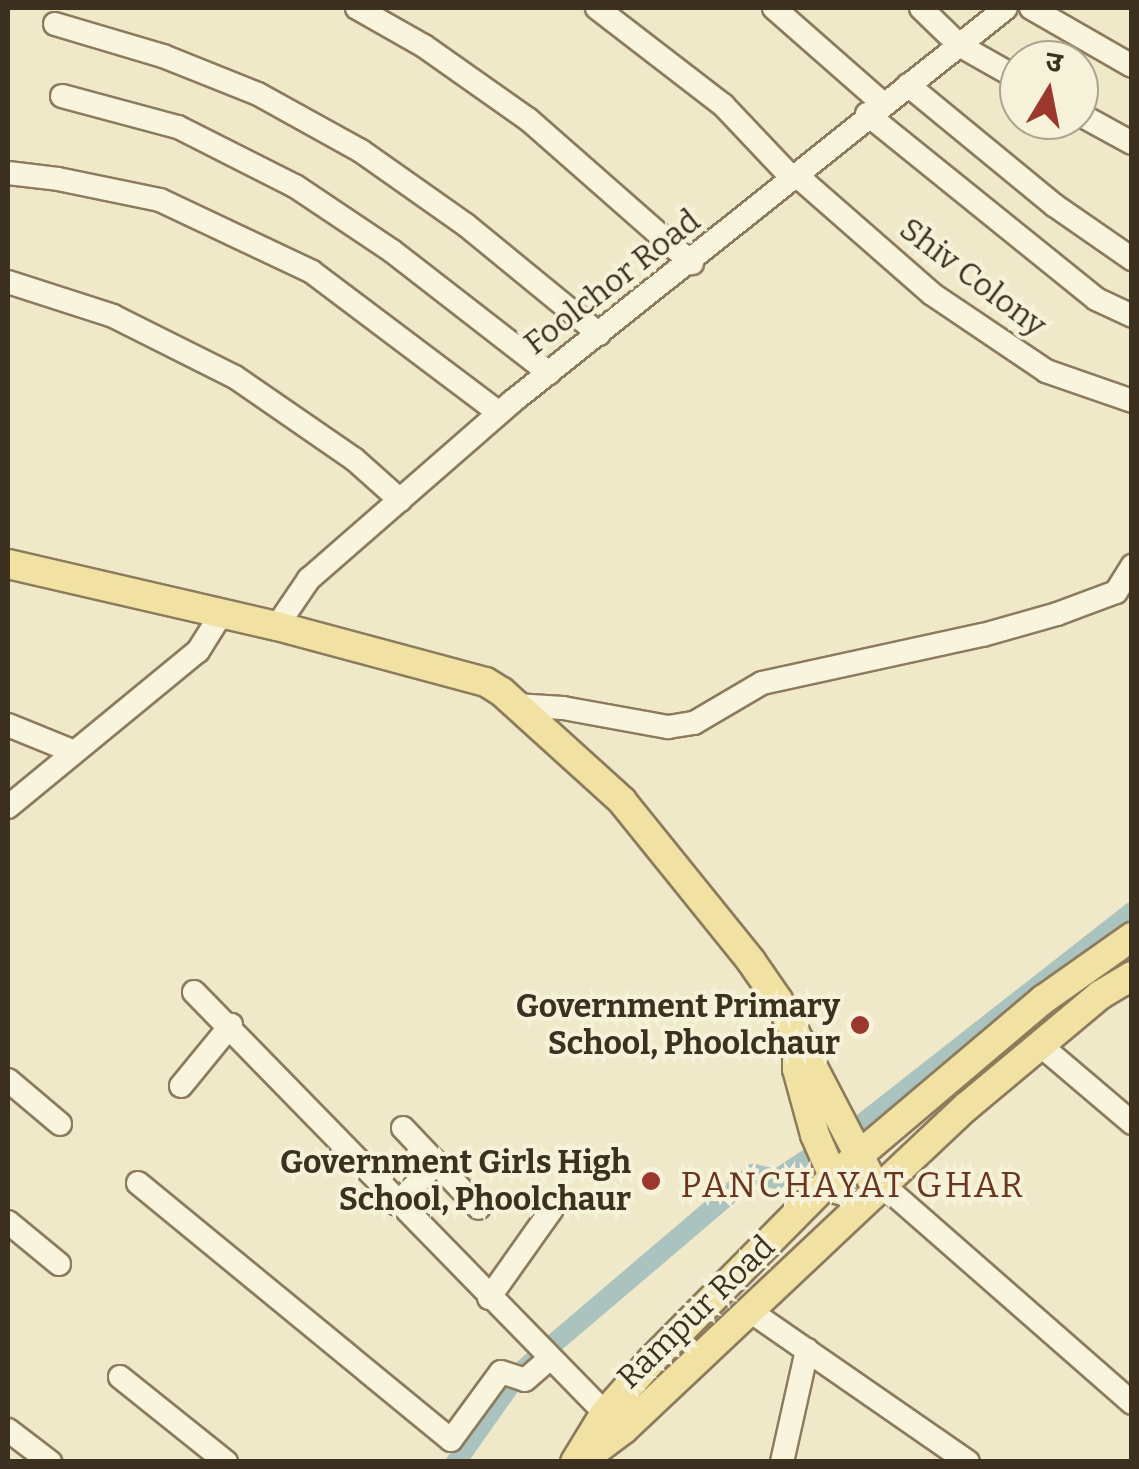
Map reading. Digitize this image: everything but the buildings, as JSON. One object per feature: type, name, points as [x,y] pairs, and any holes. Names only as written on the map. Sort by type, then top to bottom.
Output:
[{"type":"main road","points":[[8,564],[277,626],[486,682],[622,801],[751,962],[879,1186]]},
{"type":"main road","points":[[577,1462],[605,1413],[832,1178],[1044,999],[1132,936]]},
{"type":"main road","name":"Rampur Road","points":[[577,1462],[624,1429],[852,1210],[1039,1044],[1132,976]]},
{"type":"main road","points":[[798,1039],[797,1069],[832,1178],[852,1210]]},
{"type":"street","points":[[357,8],[424,46],[529,120],[692,262]]},
{"type":"street","name":"Shiv Colony","points":[[597,8],[723,106],[793,175],[932,294],[1046,371],[1132,401]]},
{"type":"street","points":[[774,8],[875,108],[1096,299],[1132,316]]},
{"type":"street","points":[[921,8],[958,45],[999,69]]},
{"type":"street","name":"Foolchor Road","points":[[277,626],[310,579],[499,412],[692,262],[875,108],[1006,8]]},
{"type":"street","points":[[1031,8],[1132,66]]},
{"type":"street","points":[[55,24],[163,56],[258,94],[360,151],[466,225],[599,334]]},
{"type":"street","points":[[908,85],[1054,205],[1132,259]]},
{"type":"street","points":[[62,96],[178,127],[294,186],[408,263],[520,346],[549,373]]},
{"type":"street","points":[[1099,125],[1132,144]]},
{"type":"street","points":[[8,174],[58,178],[160,200],[312,272],[499,412]]},
{"type":"street","points":[[8,282],[113,316],[235,378],[354,459],[400,500]]},
{"type":"street","points":[[515,705],[564,708],[668,727],[694,723],[762,683],[983,635],[1057,614],[1116,592],[1132,566]]},
{"type":"street","points":[[8,808],[198,651],[222,613]]},
{"type":"street","points":[[8,725],[72,752]]},
{"type":"street","points":[[194,992],[231,1025],[396,1204],[605,1413]]},
{"type":"street","points":[[181,1086],[231,1025]]},
{"type":"street","points":[[1039,1044],[1132,1122]]},
{"type":"street","points":[[8,1080],[60,1124]]},
{"type":"street","points":[[403,1128],[434,1165],[479,1208]]},
{"type":"street","points":[[396,1204],[434,1165]]},
{"type":"street","points":[[138,1182],[451,1440],[501,1372],[525,1380],[543,1354]]},
{"type":"street","points":[[879,1186],[1132,1403]]},
{"type":"street","points":[[490,1298],[552,1209]]},
{"type":"street","points":[[8,1222],[58,1264]]},
{"type":"street","points":[[750,1311],[968,1462]]},
{"type":"street","points":[[782,1462],[807,1350]]},
{"type":"street","points":[[120,1376],[226,1462]]},
{"type":"street","points":[[8,1430],[50,1462]]},
{"type":"waterway","points":[[836,1144],[1132,912]]},
{"type":"waterway","points":[[456,1462],[518,1374],[753,1174],[777,1179],[815,1154]]},
{"type":"place","name":"Government Primary School, Phoolchaur","points":[[860,1025]]},
{"type":"place","name":"Government Girls High School, Phoolchaur","points":[[651,1181]]},
{"type":"district","name":"PANCHAYAT GHAR","points":[[853,1185]]}]
